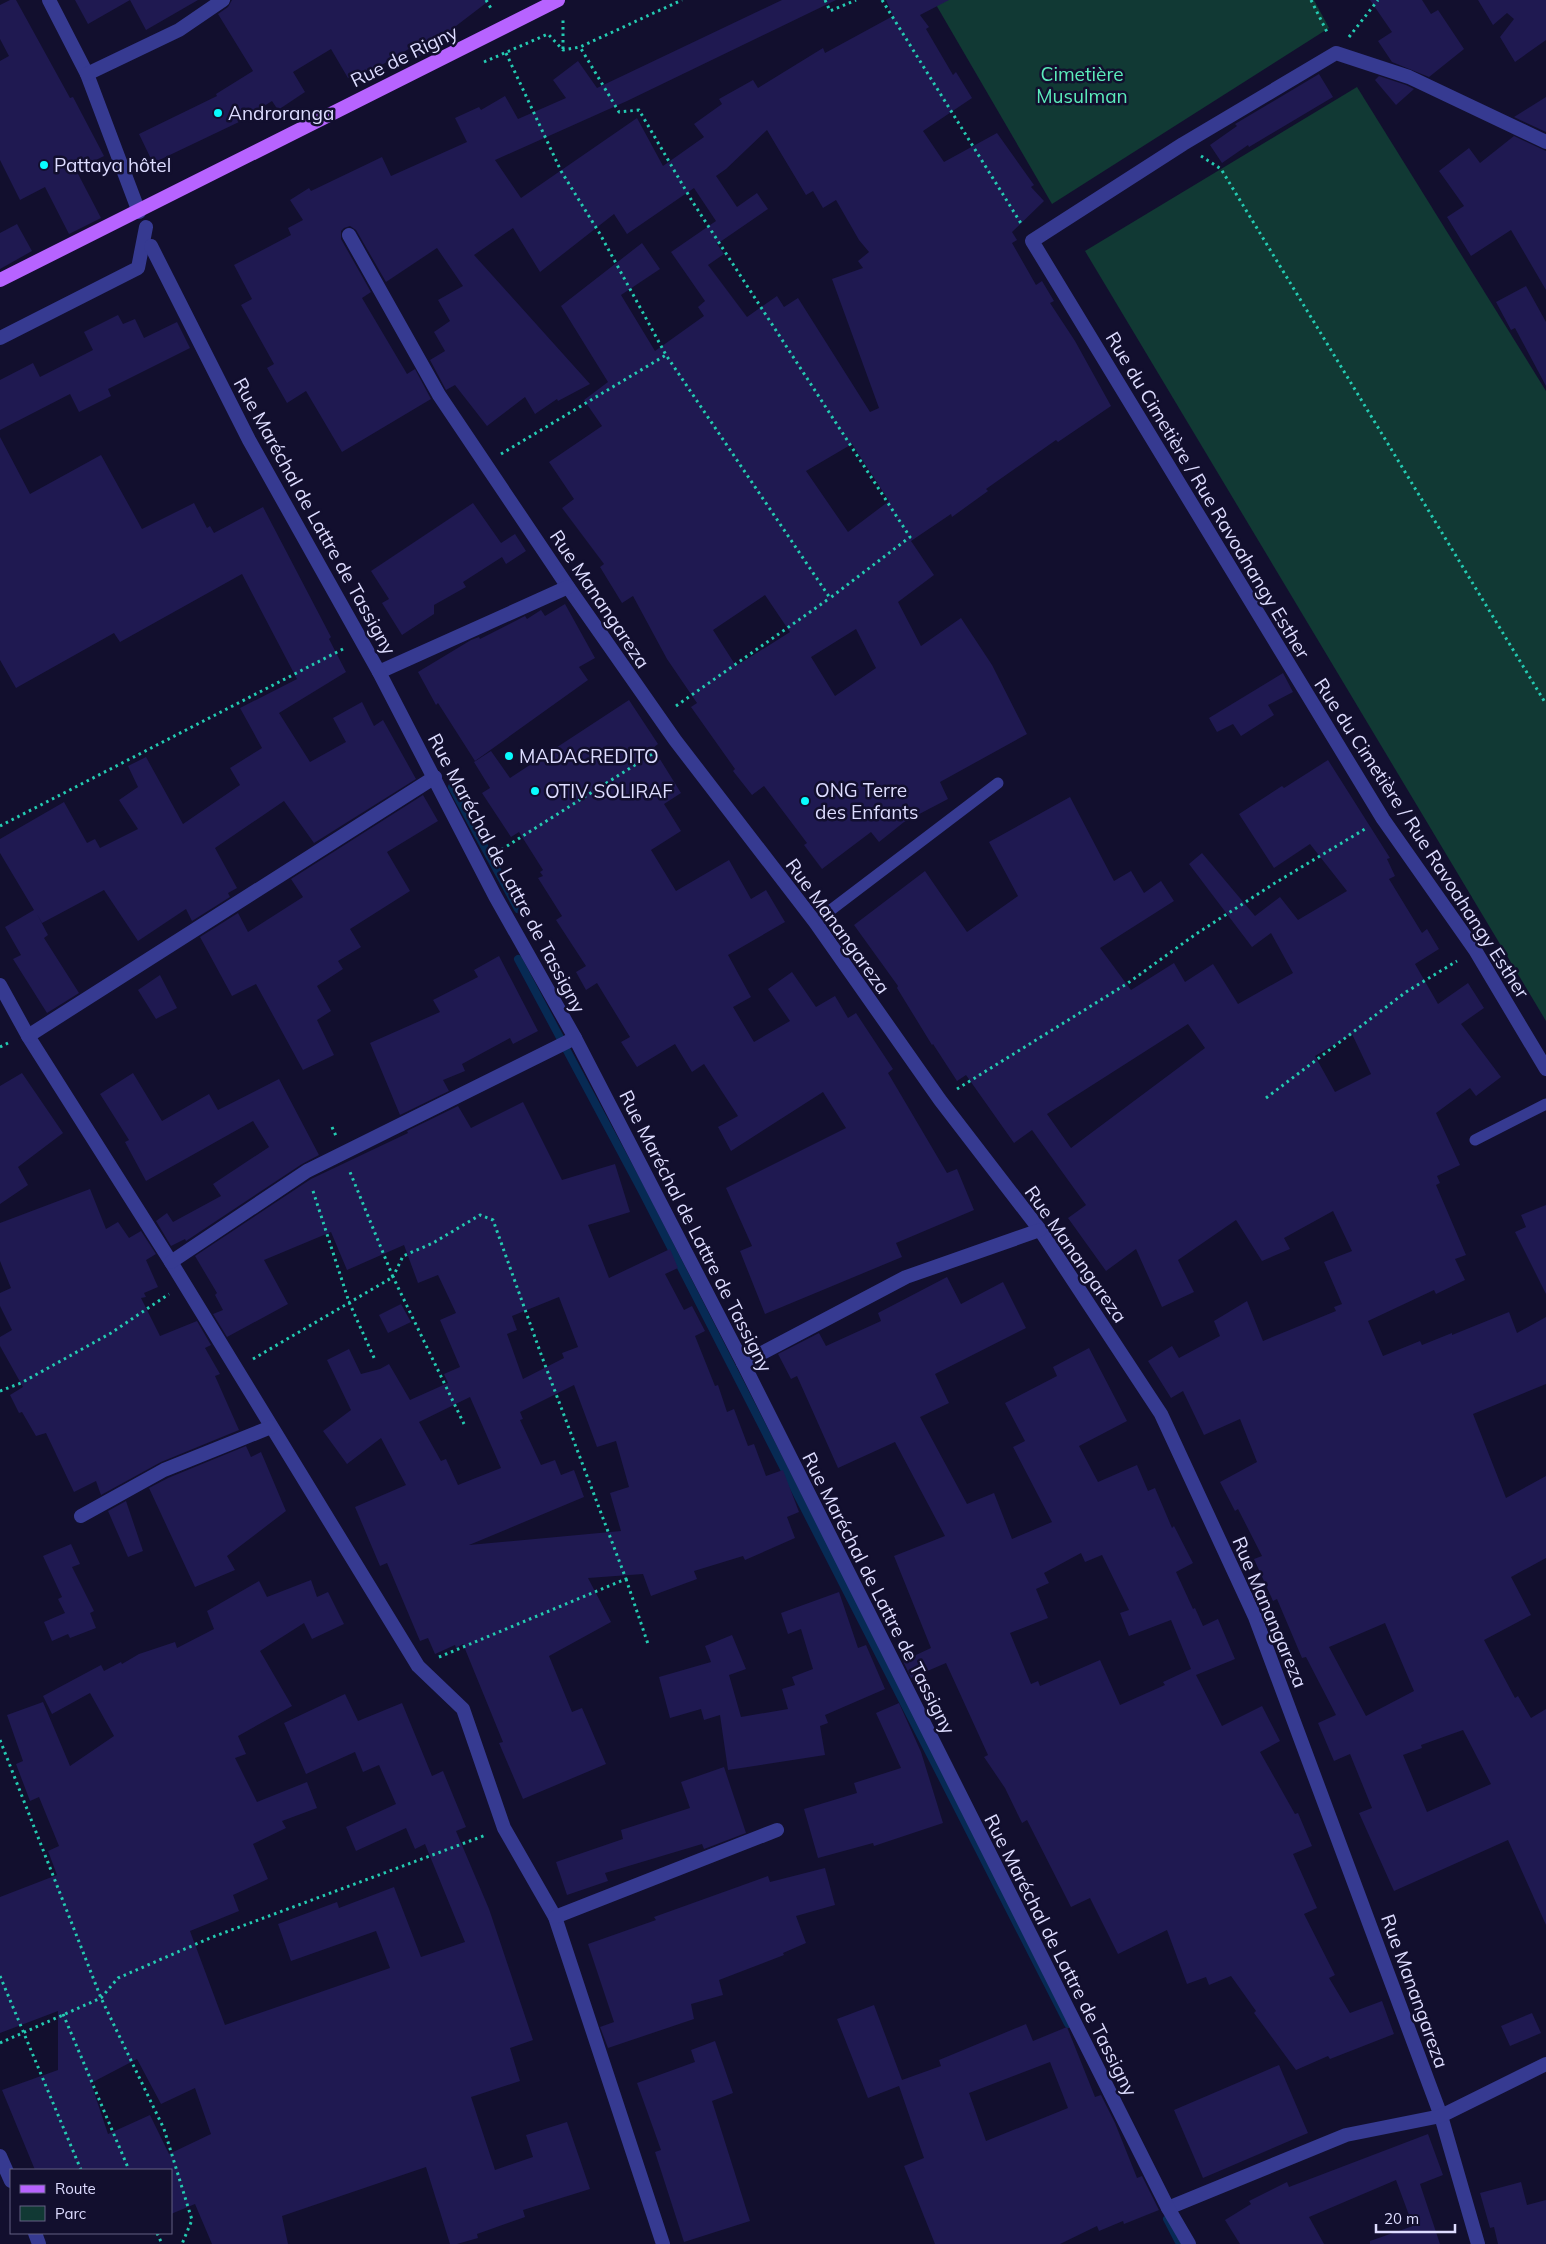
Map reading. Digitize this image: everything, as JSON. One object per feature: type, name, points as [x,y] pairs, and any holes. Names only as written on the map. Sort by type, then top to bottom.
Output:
[{"type":"main road","name":"Rue de Rigny","points":[[0,280],[140,212],[392,82],[558,0]]},
{"type":"street","points":[[49,0],[87,74],[140,212]]},
{"type":"street","points":[[87,74],[179,30],[223,0]]},
{"type":"street","points":[[1032,241],[1183,144],[1336,53],[1409,77],[1546,142]]},
{"type":"street","points":[[0,338],[138,268],[146,227]]},
{"type":"street","name":"Rue Manangareza","points":[[348,235],[439,395],[568,587],[675,740],[815,922],[940,1100],[1040,1230],[1161,1414],[1255,1617],[1441,2116],[1478,2244]]},
{"type":"street","name":"Rue du Cimetière / Rue Ravoahangy Esther","points":[[1032,241],[1383,819],[1475,950],[1546,1068]]},
{"type":"street","name":"Rue Maréchal de Lattre de Tassigny","points":[[151,246],[249,440],[379,672],[480,864],[575,1038],[743,1363],[1168,2208],[1188,2244]]},
{"type":"street","points":[[379,672],[568,587]]},
{"type":"street","points":[[28,1036],[435,777]]},
{"type":"street","points":[[0,985],[28,1036],[171,1262],[235,1370],[418,1666],[463,1709],[504,1828],[554,1917],[663,2244]]},
{"type":"street","points":[[171,1262],[307,1171],[575,1038]]},
{"type":"street","points":[[743,1363],[906,1277],[1040,1230]]},
{"type":"street","points":[[81,1516],[164,1470],[271,1427]]},
{"type":"street","points":[[554,1917],[777,1830]]},
{"type":"street","points":[[1168,2208],[1346,2135],[1441,2116],[1546,2064]]},
{"type":"street","points":[[0,2156],[10,2179]]},
{"type":"lane","points":[[815,922],[998,783]]},
{"type":"lane","points":[[1475,1140],[1546,1104]]},
{"type":"path","points":[[563,50],[580,47],[682,0]]},
{"type":"path","points":[[826,0],[830,10],[856,0]]},
{"type":"path","points":[[882,0],[1032,241]]},
{"type":"path","points":[[1311,0],[1336,53],[1378,0]]},
{"type":"path","points":[[563,14],[563,50]]},
{"type":"path","points":[[479,64],[548,34],[563,50]]},
{"type":"path","points":[[580,47],[619,112],[639,110],[692,201],[910,537],[830,598],[659,718]]},
{"type":"path","points":[[506,53],[561,171],[600,234],[666,356],[830,598]]},
{"type":"path","points":[[1183,144],[1221,169],[1546,704]]},
{"type":"path","points":[[485,463],[666,356]]},
{"type":"path","points":[[0,826],[360,641]]},
{"type":"path","points":[[480,864],[675,740]]},
{"type":"path","points":[[940,1100],[1128,983],[1196,934],[1275,883],[1383,819]]},
{"type":"path","points":[[1266,1098],[1406,992],[1475,950]]},
{"type":"path","points":[[332,1127],[393,1277],[464,1424]]},
{"type":"path","points":[[307,1171],[349,1302],[375,1360]]},
{"type":"path","points":[[235,1370],[393,1277],[403,1256],[433,1243],[480,1215],[493,1220],[542,1357],[626,1579],[648,1644]]},
{"type":"path","points":[[0,1391],[21,1383],[111,1333],[184,1284]]},
{"type":"path","points":[[418,1666],[626,1579]]},
{"type":"path","points":[[0,1740],[100,1998],[164,2129],[192,2220],[182,2244]]},
{"type":"path","points":[[0,2043],[100,1998],[118,1978],[202,1942],[504,1828]]},
{"type":"path","points":[[0,1976],[81,2169]]},
{"type":"path","points":[[63,2014],[129,2169]]},
{"type":"green space","name":"Cimetière Musulman","points":[[940,0],[1314,0],[1329,28],[1052,204],[935,3]]},
{"type":"green space","points":[[1357,87],[1546,391],[1546,1021],[1085,251]]},
{"type":"building","name":"Pattaya hôtel","points":[[10,0],[16,0],[70,98],[73,97],[104,156],[76,170],[101,218],[69,234],[45,187],[20,200],[0,160],[0,61],[9,56],[0,39],[0,5]]},
{"type":"building","points":[[75,0],[130,0],[88,24]]},
{"type":"building","points":[[130,0],[198,0],[146,30]]},
{"type":"building","points":[[232,0],[490,0],[435,42],[437,46],[418,57],[412,47],[358,79],[355,74],[348,78],[331,49],[293,72],[305,92],[278,110],[272,101],[239,122],[153,163],[139,134],[217,96],[216,94],[253,71],[218,14],[228,7]]},
{"type":"building","points":[[782,0],[836,0],[627,101],[495,160],[521,198],[637,118],[663,166],[704,137],[694,124],[722,104],[719,99],[753,80],[758,88],[823,48],[825,53],[893,16],[886,0],[949,0],[920,15],[929,27],[926,29],[953,75],[956,72],[972,98],[923,131],[944,162],[997,133],[1034,185],[1031,187],[1044,201],[1012,232],[1017,240],[1012,243],[1036,285],[1042,281],[1054,301],[1050,303],[1075,341],[1111,406],[1058,442],[1056,440],[986,489],[988,491],[952,517],[951,514],[911,541],[934,575],[898,602],[921,646],[961,618],[992,665],[1027,734],[940,782],[948,799],[904,822],[879,842],[871,832],[822,869],[804,845],[807,843],[764,786],[752,795],[733,771],[735,769],[691,707],[697,703],[667,659],[633,596],[622,603],[600,567],[604,564],[562,508],[574,499],[549,462],[602,426],[584,400],[608,382],[561,306],[642,243],[660,269],[621,295],[655,351],[704,316],[698,307],[705,301],[671,252],[716,221],[694,188],[627,234],[614,214],[540,272],[513,228],[474,255],[590,384],[558,401],[557,399],[535,414],[525,397],[487,426],[455,385],[446,390],[430,360],[445,351],[434,332],[450,321],[438,300],[463,286],[437,248],[386,282],[356,230],[350,226],[341,231],[341,239],[371,292],[362,298],[407,374],[415,369],[431,399],[342,452],[306,391],[287,403],[267,368],[274,364],[241,305],[252,299],[234,265],[291,235],[288,228],[303,220],[290,200],[309,188],[311,191],[382,157],[391,176],[467,142],[455,118],[479,107],[481,110],[505,96],[518,119],[566,98],[553,80],[578,61],[597,88]],"holes":[[[767,130],[806,195],[813,191],[823,208],[836,200],[859,240],[869,252],[858,261],[863,268],[832,279],[879,408],[870,412],[798,298],[784,307],[777,296],[747,317],[708,265],[724,254],[717,244],[768,209],[757,193],[737,207],[716,176]],[[852,444],[889,501],[848,532],[806,471]],[[765,595],[790,632],[736,666],[713,630]],[[856,629],[876,668],[835,696],[811,657]]]},
{"type":"building","points":[[1370,0],[1422,0],[1431,14],[1438,10],[1464,49],[1429,77],[1392,62],[1378,41],[1392,32]]},
{"type":"building","points":[[1478,0],[1546,0],[1546,40],[1515,62],[1500,37],[1514,19],[1507,13],[1493,25]]},
{"type":"building","points":[[1319,74],[1333,97],[1249,147],[1248,145],[1222,163],[1210,145],[1237,126],[1235,124]]},
{"type":"building","points":[[1379,76],[1414,89],[1396,105],[1375,80]]},
{"type":"building","points":[[1546,97],[1546,132],[1514,117]]},
{"type":"building","points":[[1514,136],[1546,151],[1546,290],[1511,230],[1471,256],[1447,217],[1464,206],[1439,171],[1469,148],[1480,163]]},
{"type":"building","points":[[17,224],[32,251],[0,269],[0,233]]},
{"type":"building","points":[[1526,286],[1546,322],[1546,386],[1515,328],[1511,330],[1496,302]]},
{"type":"building","points":[[118,315],[123,324],[135,319],[144,338],[177,322],[190,348],[108,389],[111,396],[79,412],[70,394],[0,430],[0,380],[33,363],[40,377],[93,350],[84,332]]},
{"type":"building","points":[[0,437],[30,494],[101,455],[142,529],[194,503],[207,528],[210,526],[214,533],[263,507],[331,637],[329,639],[346,672],[279,713],[310,762],[346,742],[333,718],[362,702],[374,726],[383,720],[416,779],[314,843],[284,801],[215,848],[237,888],[228,893],[230,897],[192,921],[186,909],[138,941],[104,890],[42,923],[37,914],[48,935],[44,938],[79,993],[47,1013],[13,959],[21,955],[5,927],[34,910],[0,853],[0,839],[64,802],[87,843],[95,839],[100,848],[138,829],[119,800],[138,787],[128,766],[146,757],[183,824],[240,785],[230,768],[262,748],[240,708],[297,679],[242,574],[120,642],[114,633],[16,688],[0,660]]},
{"type":"building","points":[[473,503],[501,543],[515,534],[526,551],[506,564],[502,557],[463,582],[466,587],[434,605],[434,614],[402,635],[382,603],[389,599],[371,571]]},
{"type":"building","points":[[565,604],[595,658],[579,667],[588,680],[475,761],[438,703],[436,705],[418,672],[471,640],[479,637],[480,639],[525,616],[527,619],[541,610],[545,616]]},
{"type":"building","points":[[1283,673],[1293,692],[1268,705],[1274,715],[1241,736],[1233,724],[1217,732],[1209,718]]},
{"type":"building","points":[[629,700],[658,744],[653,748],[681,793],[664,804],[681,831],[651,850],[676,891],[729,860],[751,899],[766,890],[785,922],[728,955],[751,997],[733,1007],[754,1042],[790,1021],[768,989],[792,972],[816,1007],[835,996],[848,1018],[856,1013],[893,1069],[888,1073],[947,1173],[957,1169],[974,1210],[896,1243],[902,1257],[765,1314],[740,1251],[752,1246],[726,1188],[846,1128],[823,1092],[731,1151],[718,1127],[738,1116],[704,1064],[692,1072],[675,1044],[637,1067],[621,1042],[630,1037],[597,983],[586,990],[576,972],[586,966],[556,920],[562,916],[538,878],[543,876],[540,872],[543,870],[519,832],[511,837],[482,793],[490,788],[474,762],[491,751],[510,778]]},
{"type":"building","points":[[1328,760],[1390,858],[1387,859],[1395,876],[1389,879],[1422,933],[1427,929],[1439,949],[1415,964],[1438,1004],[1468,983],[1484,1008],[1461,1024],[1501,1077],[1476,1096],[1470,1088],[1436,1113],[1460,1165],[1437,1176],[1440,1183],[1436,1185],[1466,1255],[1455,1259],[1465,1280],[1436,1294],[1434,1290],[1368,1321],[1383,1356],[1420,1341],[1422,1345],[1452,1333],[1452,1335],[1509,1312],[1517,1333],[1546,1317],[1546,1384],[1473,1414],[1506,1498],[1546,1476],[1546,1558],[1511,1577],[1531,1615],[1484,1640],[1515,1698],[1518,1696],[1531,1718],[1546,1709],[1546,1925],[1508,1840],[1394,1891],[1359,1813],[1372,1808],[1350,1754],[1334,1761],[1318,1723],[1336,1715],[1306,1657],[1302,1658],[1277,1599],[1273,1601],[1254,1559],[1262,1556],[1238,1509],[1235,1511],[1220,1482],[1257,1462],[1240,1419],[1204,1435],[1183,1391],[1171,1398],[1148,1361],[1172,1346],[1179,1358],[1220,1336],[1214,1321],[1247,1301],[1263,1341],[1336,1311],[1334,1307],[1342,1304],[1324,1262],[1352,1251],[1333,1211],[1284,1238],[1290,1249],[1262,1261],[1236,1220],[1178,1260],[1194,1292],[1162,1307],[1136,1249],[1106,1271],[1068,1218],[1086,1205],[1032,1130],[1014,1143],[966,1075],[957,1081],[932,1045],[897,988],[898,986],[854,925],[925,871],[967,932],[1018,896],[989,842],[1070,797],[1114,881],[1131,871],[1144,893],[1161,881],[1174,901],[1100,948],[1131,990],[1174,963],[1185,982],[1213,964],[1238,1004],[1293,973],[1271,933],[1252,947],[1189,864],[1202,853],[1255,916],[1280,897],[1298,920],[1347,891],[1310,844],[1274,868],[1239,814],[1282,786],[1284,788]],"holes":[[[1188,1024],[1205,1048],[1071,1148],[1047,1114]],[[1352,1034],[1371,1074],[1335,1092],[1315,1056]],[[1385,1623],[1414,1691],[1366,1716],[1329,1647]],[[1463,1730],[1491,1784],[1427,1812],[1403,1755],[1422,1748],[1421,1745]]]},
{"type":"building","points":[[423,795],[438,821],[387,852],[410,891],[350,929],[361,947],[338,961],[343,969],[317,986],[331,1011],[317,1020],[334,1055],[303,1070],[256,984],[232,996],[200,937],[238,913],[248,932],[303,897],[291,879]]},
{"type":"building","points":[[499,956],[538,1031],[513,1044],[510,1038],[462,1064],[465,1071],[443,1080],[449,1091],[400,1115],[370,1043],[440,1012],[433,1000],[478,977],[474,970]]},
{"type":"building","points":[[160,975],[177,1008],[156,1019],[138,990]]},
{"type":"building","points":[[22,1073],[63,1133],[18,1167],[28,1185],[0,1204],[0,1086]]},
{"type":"building","points":[[133,1073],[162,1121],[209,1094],[218,1110],[279,1079],[319,1155],[302,1164],[186,1241],[185,1239],[171,1246],[156,1221],[167,1213],[173,1222],[221,1196],[213,1184],[269,1147],[253,1121],[146,1181],[125,1142],[129,1140],[100,1094]]},
{"type":"building","points":[[523,1102],[562,1180],[615,1164],[630,1212],[588,1225],[609,1278],[670,1249],[678,1268],[665,1274],[684,1310],[692,1306],[705,1331],[695,1336],[715,1386],[718,1385],[727,1412],[734,1409],[748,1446],[754,1444],[766,1476],[783,1470],[799,1512],[787,1517],[795,1538],[745,1560],[743,1556],[694,1571],[697,1579],[651,1596],[643,1574],[588,1578],[611,1622],[549,1656],[572,1712],[582,1708],[606,1764],[523,1799],[499,1743],[503,1742],[463,1644],[456,1648],[455,1645],[435,1654],[428,1638],[420,1641],[387,1563],[380,1566],[355,1507],[406,1485],[381,1438],[347,1464],[323,1431],[351,1410],[327,1360],[349,1349],[361,1374],[380,1369],[389,1364],[410,1400],[448,1383],[444,1374],[460,1367],[440,1320],[456,1313],[438,1275],[418,1283],[404,1245],[347,1270],[331,1232],[264,1260],[288,1304],[227,1337],[213,1314],[223,1310],[215,1295],[217,1293],[195,1256],[311,1179],[408,1133],[407,1131],[458,1106],[471,1128]],"holes":[[[559,1297],[578,1347],[562,1353],[564,1358],[523,1379],[507,1334],[517,1330],[512,1316]],[[574,1385],[597,1447],[616,1441],[629,1487],[610,1493],[621,1531],[469,1545],[584,1497],[574,1470],[561,1475],[555,1460],[541,1465],[520,1420],[523,1419],[520,1412]],[[470,1397],[501,1468],[458,1485],[446,1459],[441,1461],[419,1422]]]},
{"type":"building","points":[[90,1189],[106,1229],[118,1222],[129,1238],[141,1231],[156,1254],[146,1260],[158,1287],[144,1293],[146,1297],[141,1298],[160,1336],[197,1321],[211,1345],[205,1348],[220,1374],[215,1376],[239,1430],[161,1462],[101,1495],[96,1481],[74,1492],[46,1433],[36,1436],[22,1412],[19,1413],[10,1395],[23,1387],[0,1346],[0,1337],[12,1330],[0,1306],[0,1293],[11,1288],[0,1261],[0,1223]]},
{"type":"building","points":[[1546,1205],[1546,1294],[1515,1232],[1526,1227],[1521,1215]]},
{"type":"building","points":[[947,1277],[961,1304],[1003,1282],[1026,1328],[935,1374],[949,1403],[920,1417],[967,1504],[994,1493],[1012,1539],[1052,1522],[1013,1447],[1025,1441],[1005,1403],[1057,1376],[1053,1367],[1089,1348],[1127,1421],[1079,1446],[1098,1482],[1137,1465],[1148,1491],[1155,1488],[1172,1528],[1174,1526],[1193,1563],[1176,1572],[1193,1609],[1195,1608],[1203,1626],[1218,1619],[1235,1659],[1196,1675],[1222,1726],[1262,1706],[1280,1741],[1260,1752],[1295,1814],[1298,1813],[1312,1846],[1293,1854],[1317,1908],[1304,1914],[1335,1975],[1329,1978],[1350,2013],[1382,2001],[1394,2034],[1330,2059],[1328,2056],[1296,2070],[1254,2013],[1256,2011],[1231,1976],[1209,1985],[1206,1977],[1187,1984],[1167,1930],[1118,1954],[1090,1898],[1071,1907],[1027,1820],[1022,1823],[1005,1788],[984,1757],[988,1755],[946,1663],[911,1678],[903,1661],[931,1648],[894,1556],[945,1536],[895,1442],[838,1468],[797,1376],[791,1379],[778,1354],[819,1333],[826,1346],[881,1321],[878,1313]],"holes":[[[1081,1553],[1085,1562],[1102,1555],[1129,1610],[1120,1613],[1129,1636],[1171,1620],[1191,1669],[1163,1682],[1165,1685],[1120,1705],[1100,1660],[1040,1686],[1038,1681],[1031,1684],[1010,1633],[1048,1618],[1036,1589],[1049,1583],[1044,1573]]]},
{"type":"building","points":[[401,1304],[411,1322],[388,1333],[379,1315]]},
{"type":"building","points":[[246,1446],[251,1457],[261,1452],[286,1511],[227,1556],[235,1570],[195,1587],[149,1488],[168,1478]]},
{"type":"building","points":[[126,1501],[143,1551],[128,1557],[108,1511]]},
{"type":"building","points":[[71,1544],[80,1564],[72,1567],[94,1611],[90,1613],[96,1628],[70,1638],[68,1634],[52,1641],[44,1622],[65,1613],[58,1599],[62,1597],[43,1556]]},
{"type":"building","points":[[311,1580],[317,1597],[328,1592],[344,1624],[312,1639],[304,1623],[260,1651],[292,1706],[238,1736],[246,1754],[235,1758],[257,1802],[307,1782],[317,1808],[282,1821],[286,1828],[253,1844],[268,1879],[233,1895],[239,1911],[190,1931],[225,2025],[390,1968],[376,1931],[291,1961],[278,1924],[337,1902],[339,1908],[394,1887],[421,1957],[465,1942],[425,1844],[415,1849],[406,1828],[356,1851],[346,1827],[396,1804],[379,1765],[363,1772],[355,1752],[306,1774],[284,1723],[345,1694],[358,1721],[402,1703],[432,1776],[443,1771],[466,1827],[456,1831],[489,1909],[533,2040],[510,2048],[520,2081],[471,2097],[495,2170],[533,2157],[526,2135],[567,2122],[590,2189],[523,2210],[525,2217],[477,2234],[478,2238],[450,2244],[426,2167],[282,2216],[288,2244],[212,2244],[195,2204],[172,2214],[172,2169],[35,2169],[2,2090],[58,2070],[58,2011],[0,2033],[0,1897],[57,1875],[48,1851],[59,1846],[39,1797],[30,1801],[16,1764],[23,1761],[7,1715],[43,1702],[70,1766],[114,1736],[90,1693],[52,1714],[43,1696],[101,1665],[104,1671],[121,1662],[122,1664],[139,1654],[175,1642],[177,1648],[214,1629],[207,1611],[259,1581],[267,1597]],"holes":[[[137,2059],[161,2104],[195,2088],[211,2134],[169,2154],[150,2115],[108,2134],[91,2083]]]},
{"type":"building","points":[[839,1592],[858,1648],[866,1645],[885,1689],[825,1715],[828,1723],[820,1726],[825,1755],[728,1770],[720,1715],[704,1720],[701,1709],[670,1718],[659,1677],[711,1662],[705,1646],[732,1635],[746,1669],[729,1675],[741,1717],[788,1709],[782,1689],[795,1685],[792,1677],[813,1669],[801,1629],[788,1634],[781,1613]]},
{"type":"building","points":[[899,1703],[921,1752],[943,1823],[874,1846],[873,1843],[818,1858],[804,1809],[857,1793],[854,1783],[901,1768],[876,1713]]},
{"type":"building","points":[[724,1767],[746,1833],[704,1849],[702,1844],[605,1873],[608,1881],[567,1895],[556,1862],[623,1839],[621,1830],[690,1808],[681,1782]]},
{"type":"building","points":[[825,1868],[835,1905],[796,1916],[806,1943],[783,1953],[784,1955],[719,1980],[723,1995],[691,2004],[694,2019],[608,2048],[600,2027],[614,2022],[588,1944],[656,1920],[654,1917],[768,1876],[770,1882]]},
{"type":"building","points":[[874,2005],[902,2080],[941,2066],[939,2060],[1026,2024],[1033,2041],[1067,2027],[1095,2097],[1101,2095],[1115,2123],[1137,2178],[1142,2176],[1159,2210],[1124,2224],[1123,2221],[1099,2231],[1097,2226],[1060,2244],[935,2244],[904,2166],[924,2158],[899,2086],[868,2098],[837,2019]],"holes":[[[1050,2062],[1068,2108],[986,2141],[969,2093]]]},
{"type":"building","points":[[1532,2013],[1541,2033],[1510,2046],[1501,2026]]},
{"type":"building","points":[[715,2041],[733,2093],[712,2101],[750,2221],[684,2242],[655,2152],[661,2150],[637,2083],[695,2062],[691,2050]]},
{"type":"building","points":[[1279,2065],[1308,2133],[1203,2178],[1174,2110]]},
{"type":"building","points":[[1428,2134],[1443,2175],[1420,2184],[1440,2244],[1370,2244],[1370,2241],[1413,2226],[1396,2180],[1309,2217],[1324,2244],[1240,2244],[1225,2220],[1251,2204],[1249,2201],[1287,2182],[1289,2187]]},
{"type":"building","points":[[1521,2182],[1527,2205],[1546,2200],[1546,2244],[1498,2244],[1494,2227],[1490,2228],[1480,2193]]},
{"type":"waterway","points":[[452,787],[518,909]]},
{"type":"waterway","points":[[518,959],[642,1191],[1068,2024]]},
{"type":"waterway","points":[[1167,2219],[1180,2244]]},
{"type":"place","name":"Androranga","points":[[218,113]]},
{"type":"place","name":"Pattaya hôtel","points":[[44,165]]},
{"type":"place","name":"MADACREDITO","points":[[509,756]]},
{"type":"place","name":"OTIV SOLIRAF","points":[[535,791]]},
{"type":"place","name":"ONG Terre des Enfants","points":[[805,801]]}]
